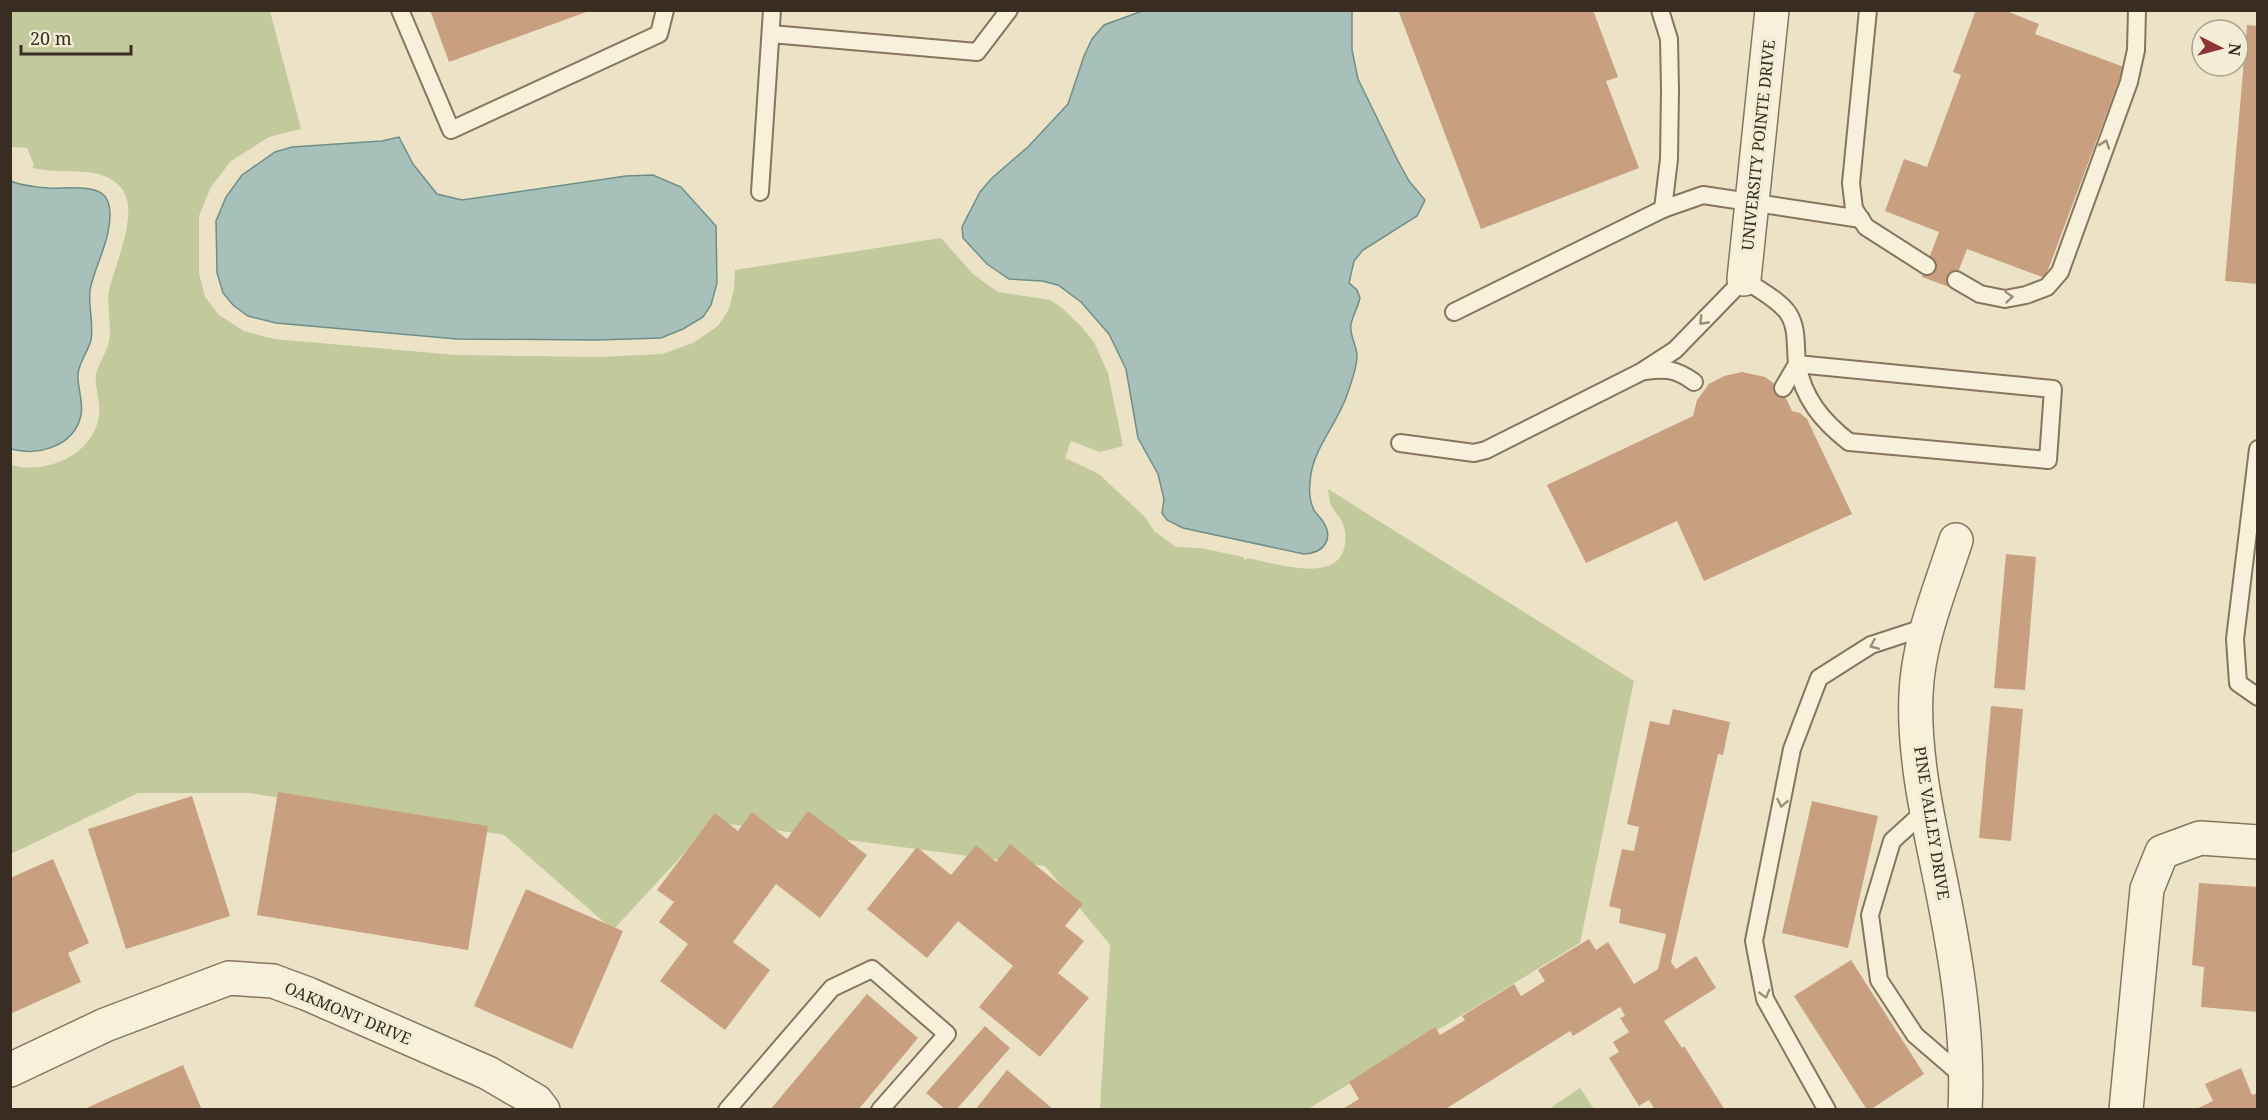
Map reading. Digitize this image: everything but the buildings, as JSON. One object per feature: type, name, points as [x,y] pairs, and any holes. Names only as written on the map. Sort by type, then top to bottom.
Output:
[{"type":"street","name":"UNIVERSITY POINTE DRIVE","points":[[1744,279],[1772,10]]},
{"type":"street","name":"PINE VALLEY DRIVE","points":[[1956,540],[1923,646],[1916,694],[1918,741],[1927,809],[1960,990],[1966,1094]]},
{"type":"street","points":[[2126,1110],[2147,889],[2162,852],[2200,838],[2258,842]]},
{"type":"street","name":"OAKMONT DRIVE","points":[[10,1070],[105,1025],[229,978],[273,981],[308,994],[488,1073],[536,1101],[543,1110]]},
{"type":"lane","points":[[400,10],[451,130],[659,34],[664,10]]},
{"type":"lane","points":[[760,192],[772,10]]},
{"type":"lane","points":[[771,34],[977,52],[1009,10]]},
{"type":"lane","points":[[1660,10],[1669,39],[1670,90],[1669,159],[1663,209]]},
{"type":"lane","points":[[1868,10],[1851,183],[1854,209],[1866,226],[1926,266]]},
{"type":"lane","points":[[1956,280],[1980,294],[2005,299],[2048,287],[2060,272],[2129,82],[2136,50],[2137,10]]},
{"type":"lane","points":[[1454,312],[1663,209],[1703,195],[1861,219]]},
{"type":"lane","points":[[1400,443],[1474,453],[1486,450],[1641,372],[1675,350],[1744,279],[1788,313],[1794,327],[1797,364],[1806,393],[1816,411],[1830,428],[1849,442],[2048,460],[2053,388],[1797,364]]},
{"type":"lane","points":[[1783,388],[1797,364]]},
{"type":"lane","points":[[1641,372],[1664,369],[1682,373],[1694,382]]},
{"type":"lane","points":[[2258,449],[2235,639],[2238,683],[2258,697]]},
{"type":"lane","points":[[1827,1110],[1765,999],[1754,941],[1792,749],[1819,678],[1871,645],[1929,626]]},
{"type":"lane","points":[[1927,809],[1892,841],[1870,915],[1879,980],[1915,1035],[1966,1094]]},
{"type":"lane","points":[[727,1110],[832,988],[872,969],[946,1034],[880,1110]]},
{"type":"green space","points":[[11,11],[270,11],[301,129],[269,137],[231,161],[211,187],[199,216],[199,273],[205,297],[219,315],[244,331],[274,339],[456,355],[599,357],[662,354],[693,343],[718,326],[729,309],[735,270],[941,238],[974,275],[998,292],[1050,300],[1081,326],[1094,342],[1108,373],[1123,446],[1100,452],[1071,441],[1065,458],[1099,474],[1145,517],[1154,531],[1176,547],[1201,548],[1243,557],[1245,560],[1248,558],[1293,567],[1310,569],[1325,567],[1336,561],[1344,550],[1345,532],[1342,521],[1331,505],[1328,489],[1634,681],[1580,943],[1308,1109],[1100,1109],[1110,945],[1045,866],[713,822],[613,930],[504,835],[250,793],[138,793],[11,854],[11,465],[39,467],[66,459],[88,441],[95,429],[99,415],[96,375],[109,341],[109,291],[124,240],[128,212],[127,199],[122,189],[108,178],[93,173],[32,168],[34,165],[27,148],[11,147]]},
{"type":"green space","points":[[1580,1088],[1594,1109],[1549,1109]]},
{"type":"water","points":[[1145,10],[1352,11],[1352,50],[1358,79],[1409,181],[1425,200],[1417,216],[1363,250],[1354,261],[1349,283],[1357,290],[1360,298],[1351,328],[1357,355],[1356,365],[1343,406],[1311,471],[1310,497],[1315,511],[1326,527],[1327,539],[1322,548],[1311,553],[1304,554],[1183,528],[1167,520],[1162,513],[1164,499],[1158,474],[1138,438],[1126,369],[1109,334],[1081,302],[1058,285],[1042,281],[1009,279],[987,264],[963,238],[962,227],[980,192],[992,178],[1028,147],[1068,104],[1092,39],[1104,25]]},
{"type":"water","points":[[399,137],[413,164],[437,194],[462,200],[626,176],[653,175],[681,187],[716,226],[717,283],[711,305],[703,317],[661,338],[598,340],[457,339],[276,323],[248,316],[233,305],[223,293],[217,273],[216,221],[226,197],[242,175],[275,152],[292,147],[382,141]]},
{"type":"water","points":[[11,181],[43,188],[94,190],[107,198],[110,206],[108,232],[90,290],[91,340],[78,374],[81,415],[71,435],[54,447],[43,450],[11,449]]}]
